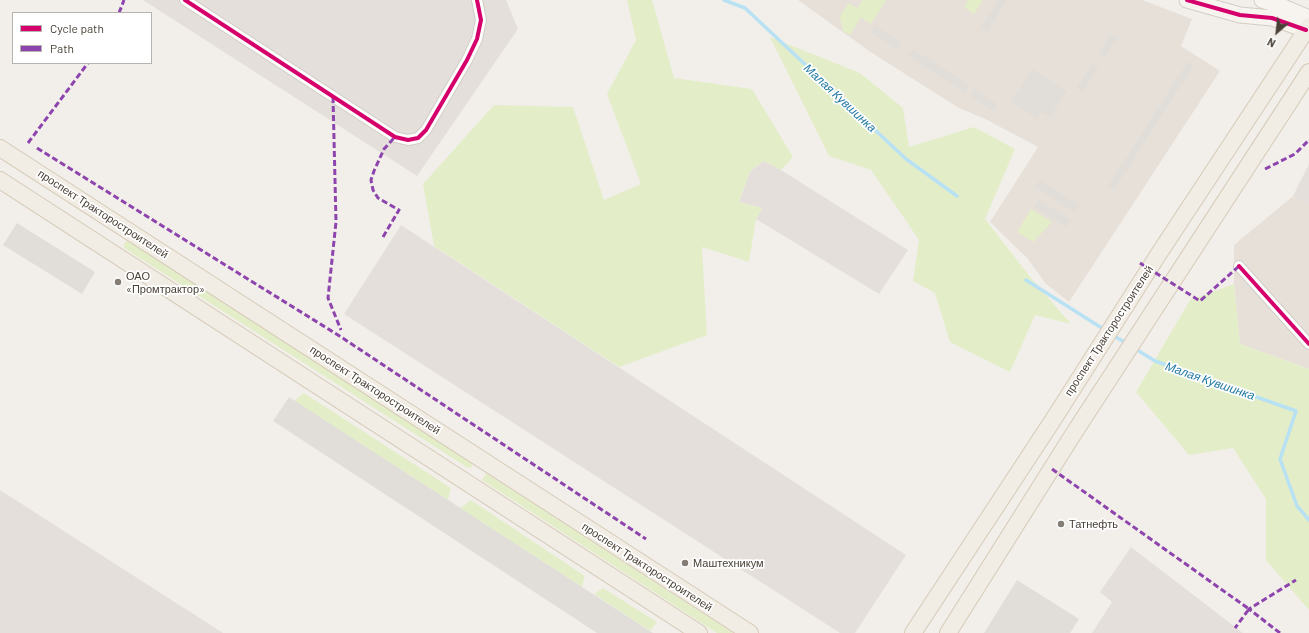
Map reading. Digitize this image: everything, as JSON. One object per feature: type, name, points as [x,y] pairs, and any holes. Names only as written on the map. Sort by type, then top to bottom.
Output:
[{"type":"main road","name":"проспект Тракторостроителей","points":[[913,633],[1308,26]]},
{"type":"main road","points":[[948,633],[1074,433],[1309,72]]},
{"type":"main road","name":"проспект Тракторостроителей","points":[[0,148],[750,633]]},
{"type":"main road","points":[[0,180],[699,633]]},
{"type":"main road","points":[[102,245],[117,223]]},
{"type":"main road","points":[[469,483],[484,461]]},
{"type":"street","points":[[185,0],[395,137],[408,140],[418,138],[426,130],[467,60],[477,39],[481,20],[477,0]]},
{"type":"street","points":[[1188,0],[1240,15],[1272,18],[1308,26]]},
{"type":"street","points":[[1262,0],[1281,6],[1308,26]]},
{"type":"street","points":[[1239,266],[1309,344]]},
{"type":"shaded area","points":[[143,0],[506,0],[518,29],[417,176]]},
{"type":"shaded area","points":[[798,0],[1142,0],[1192,19],[1181,46],[1220,71],[1069,302],[1046,284],[1027,258],[990,222],[1038,147],[985,119],[959,108],[872,53]]},
{"type":"shaded area","points":[[998,0],[1007,0],[987,32],[980,28]]},
{"type":"shaded area","points":[[875,25],[901,42],[896,49],[870,32]]},
{"type":"shaded area","points":[[1111,34],[1118,38],[1105,57],[1099,53]]},
{"type":"shaded area","points":[[913,49],[969,85],[964,92],[908,56]]},
{"type":"shaded area","points":[[1188,61],[1194,65],[1114,190],[1108,186]]},
{"type":"shaded area","points":[[1092,64],[1098,68],[1083,92],[1076,88]]},
{"type":"shaded area","points":[[1032,69],[1067,91],[1050,117],[1041,112],[1037,119],[1011,102]]},
{"type":"shaded area","points":[[974,89],[997,104],[993,111],[970,96]]},
{"type":"shaded area","points":[[764,161],[781,170],[908,250],[879,294],[756,219],[762,208],[739,202],[750,171]]},
{"type":"shaded area","points":[[1309,164],[1309,204],[1293,196]]},
{"type":"shaded area","points":[[1040,180],[1079,205],[1074,212],[1035,187]]},
{"type":"shaded area","points":[[1293,196],[1309,204],[1309,369],[1240,344],[1234,284],[1234,245]]},
{"type":"shaded area","points":[[1039,200],[1071,220],[1066,227],[1034,207]]},
{"type":"shaded area","points":[[17,223],[95,272],[82,294],[3,245]]},
{"type":"shaded area","points":[[401,225],[906,555],[855,633],[840,633],[344,314]]},
{"type":"shaded area","points":[[289,397],[653,633],[597,633],[273,421]]},
{"type":"shaded area","points":[[0,490],[223,633],[0,633]]},
{"type":"shaded area","points":[[1131,547],[1243,633],[1092,633],[1112,602],[1100,592]]},
{"type":"shaded area","points":[[1017,580],[1079,619],[1070,633],[984,633]]},
{"type":"green space","points":[[627,0],[652,0],[674,78],[752,89],[793,157],[781,170],[764,161],[750,171],[739,202],[762,208],[756,219],[749,262],[702,247],[707,335],[619,367],[434,246],[423,184],[494,105],[573,107],[604,200],[641,184],[607,94],[636,40]]},
{"type":"green space","points":[[863,0],[886,0],[871,24],[861,17],[850,35],[843,31],[840,16],[849,3],[857,8]]},
{"type":"green space","points":[[968,0],[983,0],[974,14],[964,7]]},
{"type":"green space","points":[[770,37],[860,73],[903,108],[909,147],[974,127],[1015,149],[985,219],[1031,278],[1071,324],[1035,315],[1010,372],[950,342],[935,293],[913,281],[919,240],[871,170],[829,156]]},
{"type":"green space","points":[[1031,209],[1052,222],[1033,242],[1017,232]]},
{"type":"green space","points":[[128,241],[472,463],[472,467],[468,468],[124,248],[124,243]]},
{"type":"green space","points":[[1234,284],[1240,344],[1309,369],[1309,610],[1266,560],[1266,499],[1233,448],[1189,455],[1136,392],[1190,300]]},
{"type":"green space","points":[[304,393],[451,488],[448,500],[294,401]]},
{"type":"green space","points":[[486,473],[733,633],[717,633],[482,480]]},
{"type":"green space","points":[[471,500],[585,576],[582,587],[460,508]]},
{"type":"green space","points":[[603,588],[657,622],[650,631],[594,594]]},
{"type":"waterway","name":"Малая Кувшинка","points":[[724,0],[745,8],[906,159],[957,196]]},
{"type":"waterway","name":"Малая Кувшинка","points":[[1026,280],[1105,330]]},
{"type":"waterway","name":"Малая Кувшинка","points":[[1112,335],[1128,344]]},
{"type":"waterway","name":"Малая Кувшинка","points":[[1134,348],[1155,361],[1296,411],[1280,459],[1297,506],[1309,520]]},
{"type":"marked path","points":[[119,12],[124,0]]},
{"type":"marked path","points":[[28,143],[87,64]]},
{"type":"marked path","points":[[333,97],[336,222],[328,298],[341,330]]},
{"type":"marked path","points":[[383,237],[399,210],[378,198],[373,190],[371,180],[384,149],[395,137]]},
{"type":"marked path","points":[[1265,169],[1295,154],[1309,140]]},
{"type":"marked path","points":[[37,148],[338,335],[646,539]]},
{"type":"marked path","points":[[1140,263],[1200,301],[1239,266]]},
{"type":"marked path","points":[[1052,469],[1249,609],[1235,628]]},
{"type":"marked path","points":[[1280,633],[1249,609],[1296,580]]},
{"type":"cycle path","points":[[185,0],[395,137],[408,140],[418,138],[426,130],[467,60],[477,39],[481,20],[477,0]]},
{"type":"cycle path","points":[[1187,0],[1240,15],[1272,18],[1306,30]]},
{"type":"cycle path","points":[[1239,266],[1309,344]]},
{"type":"place","name":"ОАО «Промтрактор»","points":[[118,282]]},
{"type":"place","name":"Татнефть","points":[[1061,524]]},
{"type":"place","name":"Маштехникум","points":[[685,563]]}]
